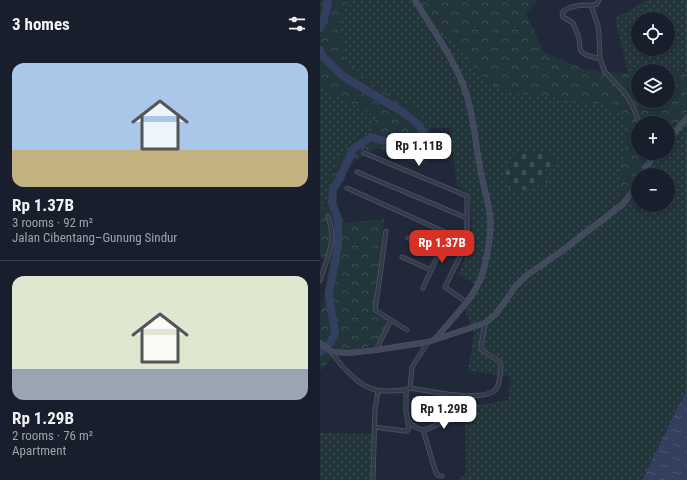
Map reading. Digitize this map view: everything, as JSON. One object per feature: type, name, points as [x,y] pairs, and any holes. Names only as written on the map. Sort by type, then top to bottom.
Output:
[{"type":"main road","points":[[415,0],[452,61],[465,89],[470,105],[480,168],[490,216],[490,233],[482,274],[474,291],[435,339]]},
{"type":"main road","points":[[675,132],[687,118]]},
{"type":"main road","points":[[322,344],[330,351],[348,353],[376,350],[428,342],[485,323],[496,314],[515,287],[526,275],[559,253],[623,204],[631,193]]},
{"type":"street","points":[[599,0],[597,4],[571,7],[565,10],[562,14],[573,23],[579,38],[580,49],[582,52],[586,55],[600,59]]},
{"type":"street","points":[[593,5],[592,8],[598,26],[600,59],[605,72],[624,92],[632,104],[636,116]]},
{"type":"street","points":[[364,153],[467,196],[467,242],[445,287],[466,302]]},
{"type":"street","points":[[357,172],[467,218]]},
{"type":"street","points":[[347,188],[467,242]]},
{"type":"street","points":[[320,281],[332,239],[328,216]]},
{"type":"street","points":[[386,231],[375,310],[407,330]]},
{"type":"street","points":[[423,288],[448,233]]},
{"type":"street","points":[[408,238],[440,252]]},
{"type":"street","points":[[402,257],[431,270]]},
{"type":"street","points":[[376,350],[391,320]]},
{"type":"street","points":[[330,351],[348,372],[365,385],[378,391],[406,390],[410,388],[470,396],[485,395],[494,391],[498,386],[501,364],[482,350],[481,346],[485,323]]},
{"type":"street","points":[[410,388],[412,367],[428,342]]},
{"type":"street","points":[[374,427],[409,430],[406,411],[406,390]]},
{"type":"street","points":[[374,480],[374,427],[378,391]]},
{"type":"street","points":[[408,421],[417,428],[423,430],[442,422],[463,417]]},
{"type":"street","points":[[423,430],[436,473],[439,476],[442,476]]},
{"type":"green space","points":[[320,0],[347,0],[340,20],[344,58],[376,88],[413,107],[429,128],[427,163],[419,166],[378,148],[355,160],[337,186],[329,180],[343,151],[371,131],[376,117],[330,92],[320,83]]},
{"type":"green space","points":[[347,0],[414,0],[509,92],[605,105],[623,116],[627,141],[617,204],[631,188],[631,212],[675,212],[675,168],[648,168],[654,160],[675,160],[675,136],[687,121],[687,391],[642,480],[459,480],[466,473],[465,407],[508,400],[511,377],[468,371],[474,334],[463,306],[476,284],[458,275],[472,241],[470,196],[457,185],[450,128],[429,128],[413,107],[376,88],[344,58],[340,20]]},
{"type":"green space","points":[[414,0],[538,0],[526,14],[544,52],[586,70],[631,72],[631,108],[675,108],[675,70],[687,71],[687,121],[675,136],[675,116],[631,116],[631,160],[654,160],[648,168],[631,168],[631,188],[617,205],[626,141],[623,116],[605,105],[509,92],[488,82]]},
{"type":"green space","points":[[648,0],[687,0],[687,71],[675,70],[675,64],[631,64],[631,72],[628,73],[615,18]]},
{"type":"green space","points":[[320,83],[330,92],[376,117],[371,131],[343,151],[329,180],[337,186],[337,212],[320,199]]},
{"type":"green space","points":[[549,151],[556,163],[546,169],[547,183],[510,193],[505,173],[515,153]]},
{"type":"green space","points":[[320,199],[337,212],[346,223],[384,219],[375,310],[387,319],[380,344],[336,354],[320,371],[320,317],[330,261],[320,256]]},
{"type":"green space","points":[[320,433],[373,434],[372,480],[320,480]]},
{"type":"water","points":[[687,391],[687,480],[642,480],[679,405]]},
{"type":"waterway","points":[[320,28],[326,13],[328,0]]},
{"type":"waterway","points":[[320,50],[321,55],[343,76],[404,113],[420,126],[423,136],[421,151],[413,154],[395,144],[371,137],[353,149],[340,178],[333,189],[332,203],[338,219],[338,246],[329,294],[335,333],[330,343],[320,352]]}]
